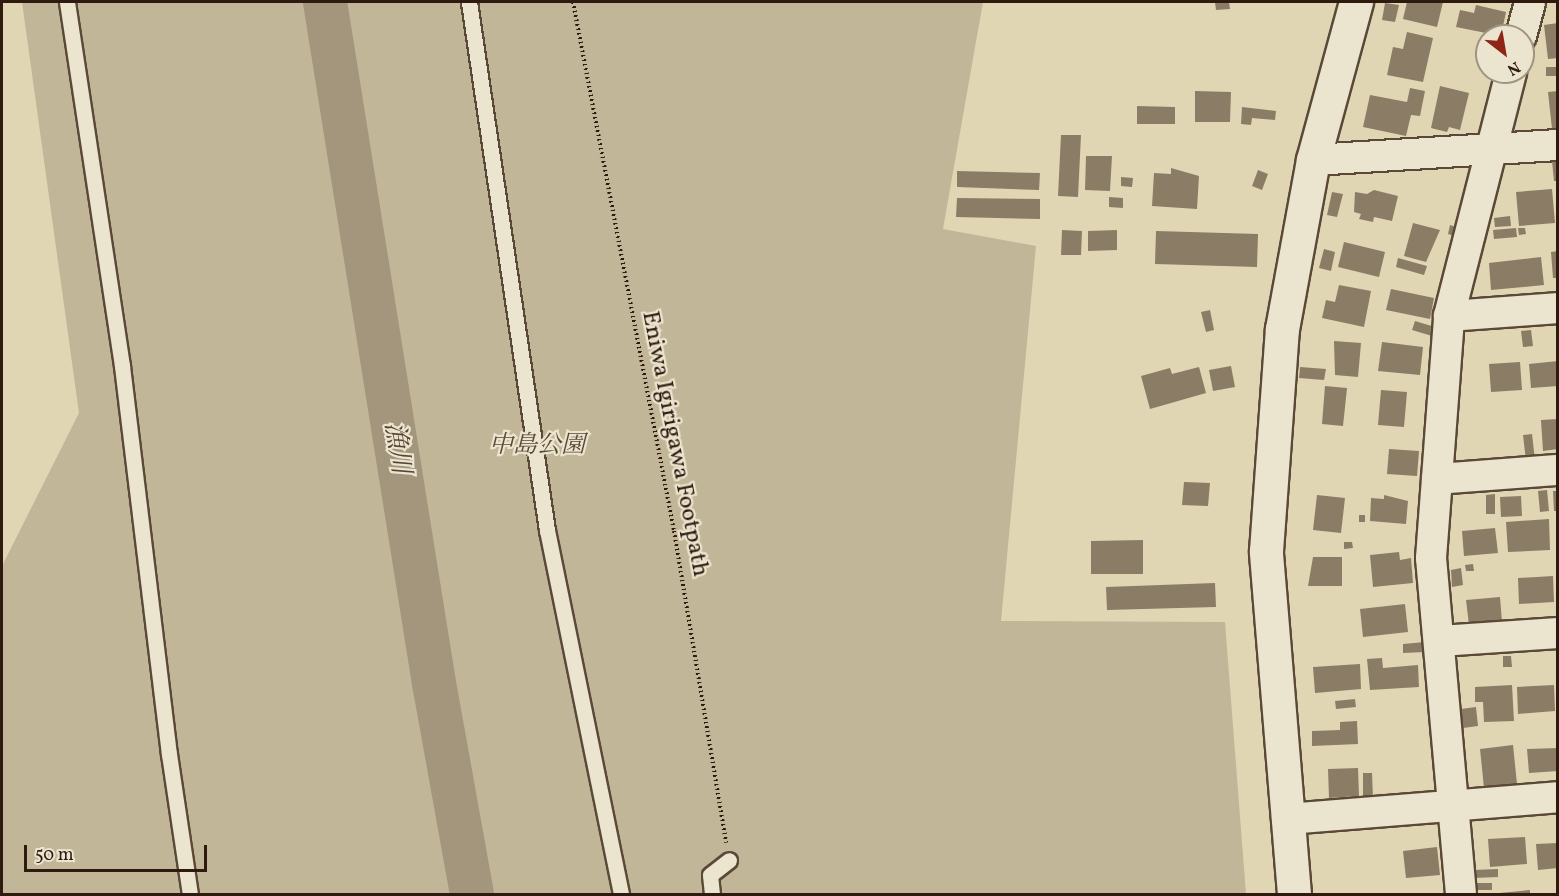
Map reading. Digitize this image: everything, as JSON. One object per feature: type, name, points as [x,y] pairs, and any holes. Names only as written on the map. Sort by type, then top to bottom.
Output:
[{"type":"street","points":[[1294,894],[1266,551],[1282,329],[1314,160],[1356,2]]},
{"type":"street","points":[[1524,24],[1530,2]]},
{"type":"street","points":[[1461,894],[1431,558],[1449,316],[1508,84]]},
{"type":"street","points":[[1314,160],[1490,151],[1557,145]]},
{"type":"street","points":[[1449,316],[1557,308]]},
{"type":"street","points":[[1437,479],[1557,470]]},
{"type":"street","points":[[1440,641],[1557,633]]},
{"type":"street","points":[[1287,819],[1557,797]]},
{"type":"lane","points":[[67,2],[122,366],[169,754],[190,894]]},
{"type":"lane","points":[[470,2],[547,530],[621,894]]},
{"type":"lane","points":[[712,894],[710,875],[729,860]]},
{"type":"path","name":"Eniwa Igirigawa Footpath","points":[[573,2],[674,531],[729,860]]},
{"type":"green space","name":"中島公園","points":[[22,2],[983,2],[943,229],[1036,246],[1001,621],[1225,622],[1246,894],[2,894],[2,566],[79,413]]},
{"type":"building","points":[[1215,2],[1229,2],[1230,9],[1216,10]]},
{"type":"building","points":[[1407,2],[1443,2],[1437,27],[1403,19]]},
{"type":"building","points":[[1385,3],[1399,5],[1395,22],[1382,20]]},
{"type":"building","points":[[1476,5],[1506,12],[1504,24],[1475,24],[1475,31],[1456,27],[1460,10],[1474,13]]},
{"type":"building","points":[[1558,23],[1558,58],[1548,59],[1544,25]]},
{"type":"building","points":[[1407,32],[1433,38],[1423,82],[1387,75],[1393,47],[1403,49]]},
{"type":"building","points":[[1546,67],[1558,67],[1558,76],[1546,76]]},
{"type":"building","points":[[1440,86],[1469,93],[1460,130],[1449,127],[1447,132],[1431,128]]},
{"type":"building","points":[[1410,88],[1425,91],[1420,116],[1411,115],[1406,136],[1363,127],[1370,95],[1407,102]]},
{"type":"building","points":[[1195,91],[1231,92],[1230,122],[1195,122]]},
{"type":"building","points":[[1558,91],[1558,129],[1552,129],[1548,92]]},
{"type":"building","points":[[1137,106],[1175,107],[1175,124],[1137,124]]},
{"type":"building","points":[[1242,107],[1276,111],[1275,120],[1252,118],[1251,125],[1241,124]]},
{"type":"building","points":[[1061,135],[1081,135],[1078,197],[1058,196]]},
{"type":"building","points":[[1086,156],[1112,156],[1110,191],[1085,190]]},
{"type":"building","points":[[1552,161],[1558,161],[1558,181],[1554,181]]},
{"type":"building","points":[[1171,168],[1199,176],[1197,209],[1152,206],[1154,173],[1171,174]]},
{"type":"building","points":[[1258,170],[1268,174],[1262,190],[1252,186]]},
{"type":"building","points":[[957,171],[1040,173],[1039,190],[957,187]]},
{"type":"building","points":[[1121,177],[1133,178],[1132,187],[1121,186]]},
{"type":"building","points":[[1552,189],[1555,223],[1519,226],[1516,192]]},
{"type":"building","points":[[1374,190],[1398,196],[1392,221],[1374,217],[1373,222],[1359,219],[1361,214],[1354,212],[1355,192],[1367,194]]},
{"type":"building","points":[[1332,192],[1343,194],[1337,217],[1327,215]]},
{"type":"building","points":[[1109,197],[1123,198],[1123,208],[1109,207]]},
{"type":"building","points":[[957,198],[1040,199],[1040,219],[956,217]]},
{"type":"building","points":[[1510,216],[1511,226],[1495,227],[1494,218]]},
{"type":"building","points":[[1413,223],[1440,230],[1426,262],[1404,256]]},
{"type":"building","points":[[1450,225],[1459,228],[1457,237],[1448,234]]},
{"type":"building","points":[[1516,228],[1517,237],[1494,239],[1493,230]]},
{"type":"building","points":[[1518,228],[1525,228],[1526,234],[1519,235]]},
{"type":"building","points":[[1062,230],[1082,231],[1081,255],[1061,255]]},
{"type":"building","points":[[1117,230],[1117,250],[1088,251],[1088,231]]},
{"type":"building","points":[[1156,231],[1258,234],[1257,267],[1155,264]]},
{"type":"building","points":[[1344,242],[1385,252],[1379,277],[1338,267]]},
{"type":"building","points":[[1324,249],[1335,252],[1331,271],[1319,268]]},
{"type":"building","points":[[1558,251],[1558,278],[1553,278],[1551,252]]},
{"type":"building","points":[[1541,257],[1544,285],[1491,290],[1489,263]]},
{"type":"building","points":[[1398,258],[1427,266],[1424,275],[1396,267]]},
{"type":"building","points":[[1339,285],[1371,291],[1364,327],[1322,318],[1326,300],[1335,302]]},
{"type":"building","points":[[1391,289],[1434,298],[1430,319],[1386,310]]},
{"type":"building","points":[[1210,310],[1214,330],[1206,332],[1201,312]]},
{"type":"building","points":[[1415,321],[1435,327],[1432,336],[1412,330]]},
{"type":"building","points":[[1531,330],[1533,346],[1523,347],[1521,331]]},
{"type":"building","points":[[1334,341],[1361,343],[1358,377],[1335,375]]},
{"type":"building","points":[[1382,342],[1423,347],[1420,375],[1378,371]]},
{"type":"building","points":[[1558,361],[1558,386],[1531,388],[1529,364]]},
{"type":"building","points":[[1520,362],[1522,390],[1491,392],[1489,364]]},
{"type":"building","points":[[1231,366],[1235,387],[1213,391],[1209,370]]},
{"type":"building","points":[[1199,367],[1206,393],[1150,409],[1141,376],[1170,368],[1172,374]]},
{"type":"building","points":[[1300,367],[1326,369],[1324,380],[1299,378]]},
{"type":"building","points":[[1325,386],[1347,388],[1343,426],[1322,424]]},
{"type":"building","points":[[1381,390],[1407,392],[1404,427],[1378,425]]},
{"type":"building","points":[[1558,419],[1558,449],[1543,451],[1541,420]]},
{"type":"building","points":[[1532,434],[1535,460],[1526,461],[1523,435]]},
{"type":"building","points":[[1389,449],[1419,451],[1417,476],[1387,474]]},
{"type":"building","points":[[1184,482],[1210,483],[1208,506],[1182,505]]},
{"type":"building","points":[[1547,490],[1549,511],[1540,512],[1538,491]]},
{"type":"building","points":[[1553,491],[1558,491],[1558,511],[1554,511]]},
{"type":"building","points":[[1495,494],[1495,514],[1486,514],[1486,495]]},
{"type":"building","points":[[1317,495],[1345,498],[1341,533],[1313,530]]},
{"type":"building","points":[[1384,495],[1408,501],[1406,524],[1370,521],[1371,498],[1384,499]]},
{"type":"building","points":[[1521,496],[1522,516],[1501,517],[1500,497]]},
{"type":"building","points":[[1359,515],[1365,515],[1365,522],[1359,522]]},
{"type":"building","points":[[1549,519],[1550,550],[1508,552],[1506,522]]},
{"type":"building","points":[[1495,528],[1498,553],[1464,556],[1462,531]]},
{"type":"building","points":[[1143,540],[1143,574],[1091,574],[1091,541]]},
{"type":"building","points":[[1344,542],[1352,542],[1353,548],[1344,549]]},
{"type":"building","points":[[1399,552],[1400,560],[1411,558],[1413,583],[1373,587],[1370,555]]},
{"type":"building","points":[[1313,557],[1342,557],[1342,586],[1308,586]]},
{"type":"building","points":[[1473,564],[1474,571],[1466,571],[1465,565]]},
{"type":"building","points":[[1461,568],[1463,585],[1452,587],[1451,570]]},
{"type":"building","points":[[1553,576],[1554,602],[1519,604],[1518,578]]},
{"type":"building","points":[[1215,583],[1216,607],[1107,610],[1106,587]]},
{"type":"building","points":[[1500,597],[1502,622],[1469,625],[1466,600]]},
{"type":"building","points":[[1405,604],[1408,632],[1363,637],[1360,609]]},
{"type":"building","points":[[1425,642],[1426,652],[1403,653],[1403,644]]},
{"type":"building","points":[[1503,656],[1511,656],[1512,667],[1503,667]]},
{"type":"building","points":[[1382,658],[1383,668],[1418,665],[1419,687],[1370,690],[1367,659]]},
{"type":"building","points":[[1360,664],[1361,689],[1315,693],[1313,667]]},
{"type":"building","points":[[1512,685],[1514,721],[1484,722],[1483,702],[1475,702],[1475,687]]},
{"type":"building","points":[[1554,685],[1555,711],[1518,714],[1517,687]]},
{"type":"building","points":[[1355,699],[1356,707],[1336,709],[1335,701]]},
{"type":"building","points":[[1476,707],[1478,726],[1463,728],[1461,709]]},
{"type":"building","points":[[1357,721],[1358,744],[1312,746],[1312,731],[1340,730],[1340,722]]},
{"type":"building","points":[[1513,745],[1517,784],[1484,788],[1480,749]]},
{"type":"building","points":[[1558,748],[1558,771],[1529,773],[1527,749]]},
{"type":"building","points":[[1358,768],[1359,796],[1329,798],[1328,769]]},
{"type":"building","points":[[1363,773],[1372,773],[1373,798],[1363,798]]},
{"type":"building","points":[[1525,837],[1527,864],[1490,867],[1488,839]]},
{"type":"building","points":[[1558,843],[1558,868],[1538,870],[1536,844]]},
{"type":"building","points":[[1437,847],[1440,875],[1406,878],[1403,851]]},
{"type":"building","points":[[1498,869],[1498,877],[1473,878],[1473,870]]},
{"type":"building","points":[[1476,883],[1492,883],[1492,890],[1476,890]]},
{"type":"building","points":[[1530,890],[1530,894],[1499,894],[1499,893]]},
{"type":"waterway","name":"漁川","points":[[325,2],[434,683],[472,894]]}]
